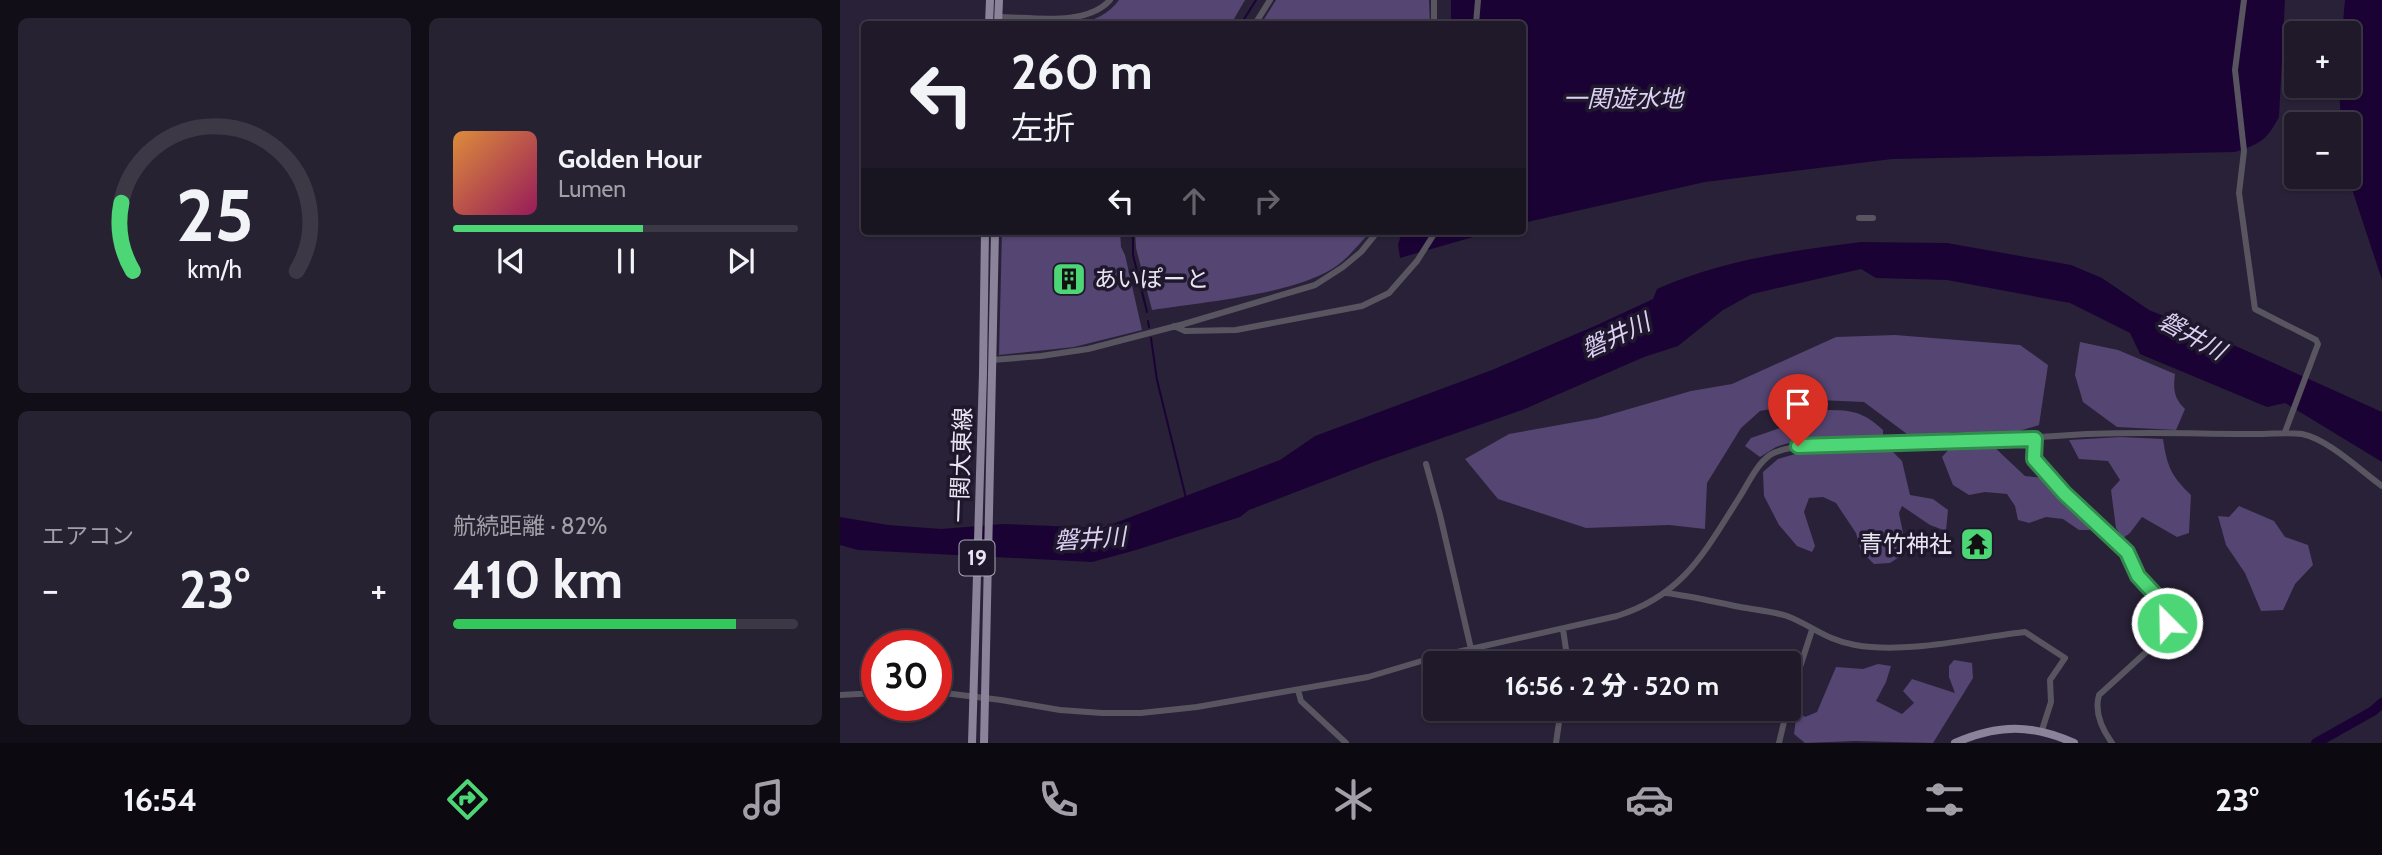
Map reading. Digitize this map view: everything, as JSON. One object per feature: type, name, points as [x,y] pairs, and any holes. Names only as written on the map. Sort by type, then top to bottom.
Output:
[{"type":"main road","points":[[989,21],[990,0]]},
{"type":"main road","points":[[998,21],[999,0]]},
{"type":"main road","name":"一関大東線","points":[[984,743],[987,373],[985,235]]},
{"type":"main road","name":"一関大東線","points":[[972,743],[987,373],[992,360],[995,235]]},
{"type":"main road","points":[[1955,743],[1986,732],[2023,728],[2042,730],[2074,743]]},
{"type":"street","points":[[998,21],[1079,17],[1099,9],[1110,0]]},
{"type":"street","points":[[1257,21],[1270,0]]},
{"type":"street","points":[[1434,0],[1434,21]]},
{"type":"street","points":[[1476,21],[1478,0]]},
{"type":"street","points":[[2244,0],[2235,70],[2244,151],[2239,193],[2255,309],[2316,340],[2318,346],[2287,429]]},
{"type":"street","points":[[1859,218],[1873,218]]},
{"type":"street","points":[[992,360],[1088,349],[1315,285],[1361,252],[1375,235]]},
{"type":"street","points":[[1174,326],[1185,331],[1236,330],[1362,306],[1389,293],[1417,261],[1433,235]]},
{"type":"street","points":[[952,694],[1060,710],[1128,713],[1197,707],[1368,677],[1436,657],[1639,609],[1666,593],[1689,572],[1756,470],[1769,456],[1798,446],[2035,439],[2072,435],[2258,434],[2287,429],[2322,443],[2382,486]]},
{"type":"street","points":[[2035,439],[2034,459],[2064,493],[2127,552],[2138,576],[2164,604],[2167,623],[2165,635],[2099,695],[2096,705],[2102,729],[2112,743]]},
{"type":"street","points":[[1426,464],[1471,649]]},
{"type":"street","points":[[1666,593],[1765,610],[1790,617],[1842,643],[1887,647],[1948,643],[2025,632],[2065,658],[2050,680],[2051,702],[2042,730]]},
{"type":"street","points":[[1563,629],[1566,651]]},
{"type":"street","points":[[1801,665],[1812,630]]},
{"type":"street","points":[[1298,690],[1300,701],[1346,743]]},
{"type":"street","points":[[840,695],[861,694]]},
{"type":"street","points":[[1556,743],[1559,721]]},
{"type":"street","points":[[1779,743],[1784,721]]},
{"type":"shaded area","points":[[1119,0],[1245,0],[1233,21],[1089,21],[1110,9]]},
{"type":"shaded area","points":[[1276,0],[1429,0],[1430,21],[1263,21]]},
{"type":"shaded area","points":[[1002,235],[1120,235],[1142,330],[1074,347],[999,355]]},
{"type":"shaded area","points":[[1135,235],[1368,235],[1343,261],[1314,278],[1245,296],[1152,310]]},
{"type":"shaded area","points":[[1895,335],[2020,345],[2048,365],[2039,425],[2016,432],[1956,432],[1911,437],[1864,402],[1818,400],[1760,411],[1741,428],[1707,483],[1705,529],[1669,525],[1586,528],[1498,499],[1465,459],[1509,434],[1598,418],[1691,391],[1732,384],[1836,337]]},
{"type":"shaded area","points":[[2080,342],[2118,350],[2175,374],[2175,393],[2185,409],[2176,430],[2117,427],[2083,402],[2075,375]]},
{"type":"shaded area","points":[[1821,410],[1847,411],[1868,418],[1883,430],[1883,442],[1795,441],[1776,447],[1760,457],[1745,446],[1751,438]]},
{"type":"shaded area","points":[[2120,437],[2163,439],[2171,470],[2191,495],[2189,533],[2177,537],[2142,517],[2123,538],[2116,528],[2111,490],[2120,480],[2108,461],[2079,459],[2069,440]]},
{"type":"shaded area","points":[[1992,445],[2025,476],[2043,478],[2093,526],[2089,530],[2079,530],[2063,519],[2046,517],[2029,523],[2018,520],[2015,506],[2007,494],[1985,492],[1969,495],[1953,485],[1942,457],[1951,447]]},
{"type":"shaded area","points":[[1891,450],[1902,461],[1910,495],[1933,499],[1948,510],[1946,531],[1930,525],[1902,506],[1899,513],[1903,533],[1899,557],[1890,563],[1874,564],[1861,551],[1856,533],[1836,503],[1823,497],[1809,498],[1804,512],[1815,546],[1812,552],[1797,546],[1779,525],[1764,496],[1763,472],[1778,459],[1802,452]]},
{"type":"shaded area","points":[[2239,506],[2274,521],[2285,537],[2308,545],[2313,565],[2295,584],[2283,610],[2261,611],[2245,573],[2226,545],[2218,516],[2229,517]]},
{"type":"shaded area","points":[[1954,660],[1972,663],[1973,678],[1933,743],[1805,743],[1794,734],[1796,721],[1801,721],[1801,714],[1805,717],[1817,712],[1836,667],[1863,669],[1878,664],[1891,666],[1876,701],[1902,714],[1914,703],[1903,691],[1912,679],[1955,693],[1949,677],[1949,666]]},
{"type":"water","name":"一関遊水地","points":[[1451,0],[2285,0],[2279,117],[2262,140],[2235,152],[1892,159],[1705,182],[1526,222],[1526,21],[1451,21]]},
{"type":"water","points":[[2345,0],[2382,0],[2382,280],[2352,189],[2361,189],[2361,112],[2340,112],[2340,98],[2361,98],[2361,21],[2343,21]]},
{"type":"water","points":[[1401,235],[1480,235],[1400,258],[1398,245]]},
{"type":"water","name":"磐井川","points":[[1861,242],[1947,243],[2071,265],[2102,278],[2149,310],[2382,412],[2382,462],[2285,403],[2267,407],[2140,354],[2130,333],[2070,303],[1947,280],[1876,278],[1861,269],[1752,294],[1723,310],[1678,346],[1644,357],[1522,410],[1371,463],[1249,510],[1240,517],[1092,562],[858,550],[840,545],[840,517],[888,525],[941,529],[1003,524],[1102,528],[1280,460],[1315,436],[1492,370],[1597,325],[1653,299],[1657,289],[1682,279],[1757,258]]},
{"type":"waterway","points":[[1243,21],[1256,0]]},
{"type":"waterway","points":[[1133,235],[1133,255],[1147,312]]},
{"type":"waterway","points":[[1148,321],[1149,327]]},
{"type":"waterway","points":[[1151,338],[1157,380],[1186,498]]},
{"type":"waterway","points":[[2316,743],[2373,711],[2382,703]]},
{"type":"place","name":"あいぽーと","points":[[1069,279]]},
{"type":"place","name":"青竹神社","points":[[1977,544]]},
{"type":"route","points":[[1798,446],[2035,439],[2034,459],[2064,493],[2127,552],[2138,576],[2164,604],[2167,623]]}]
